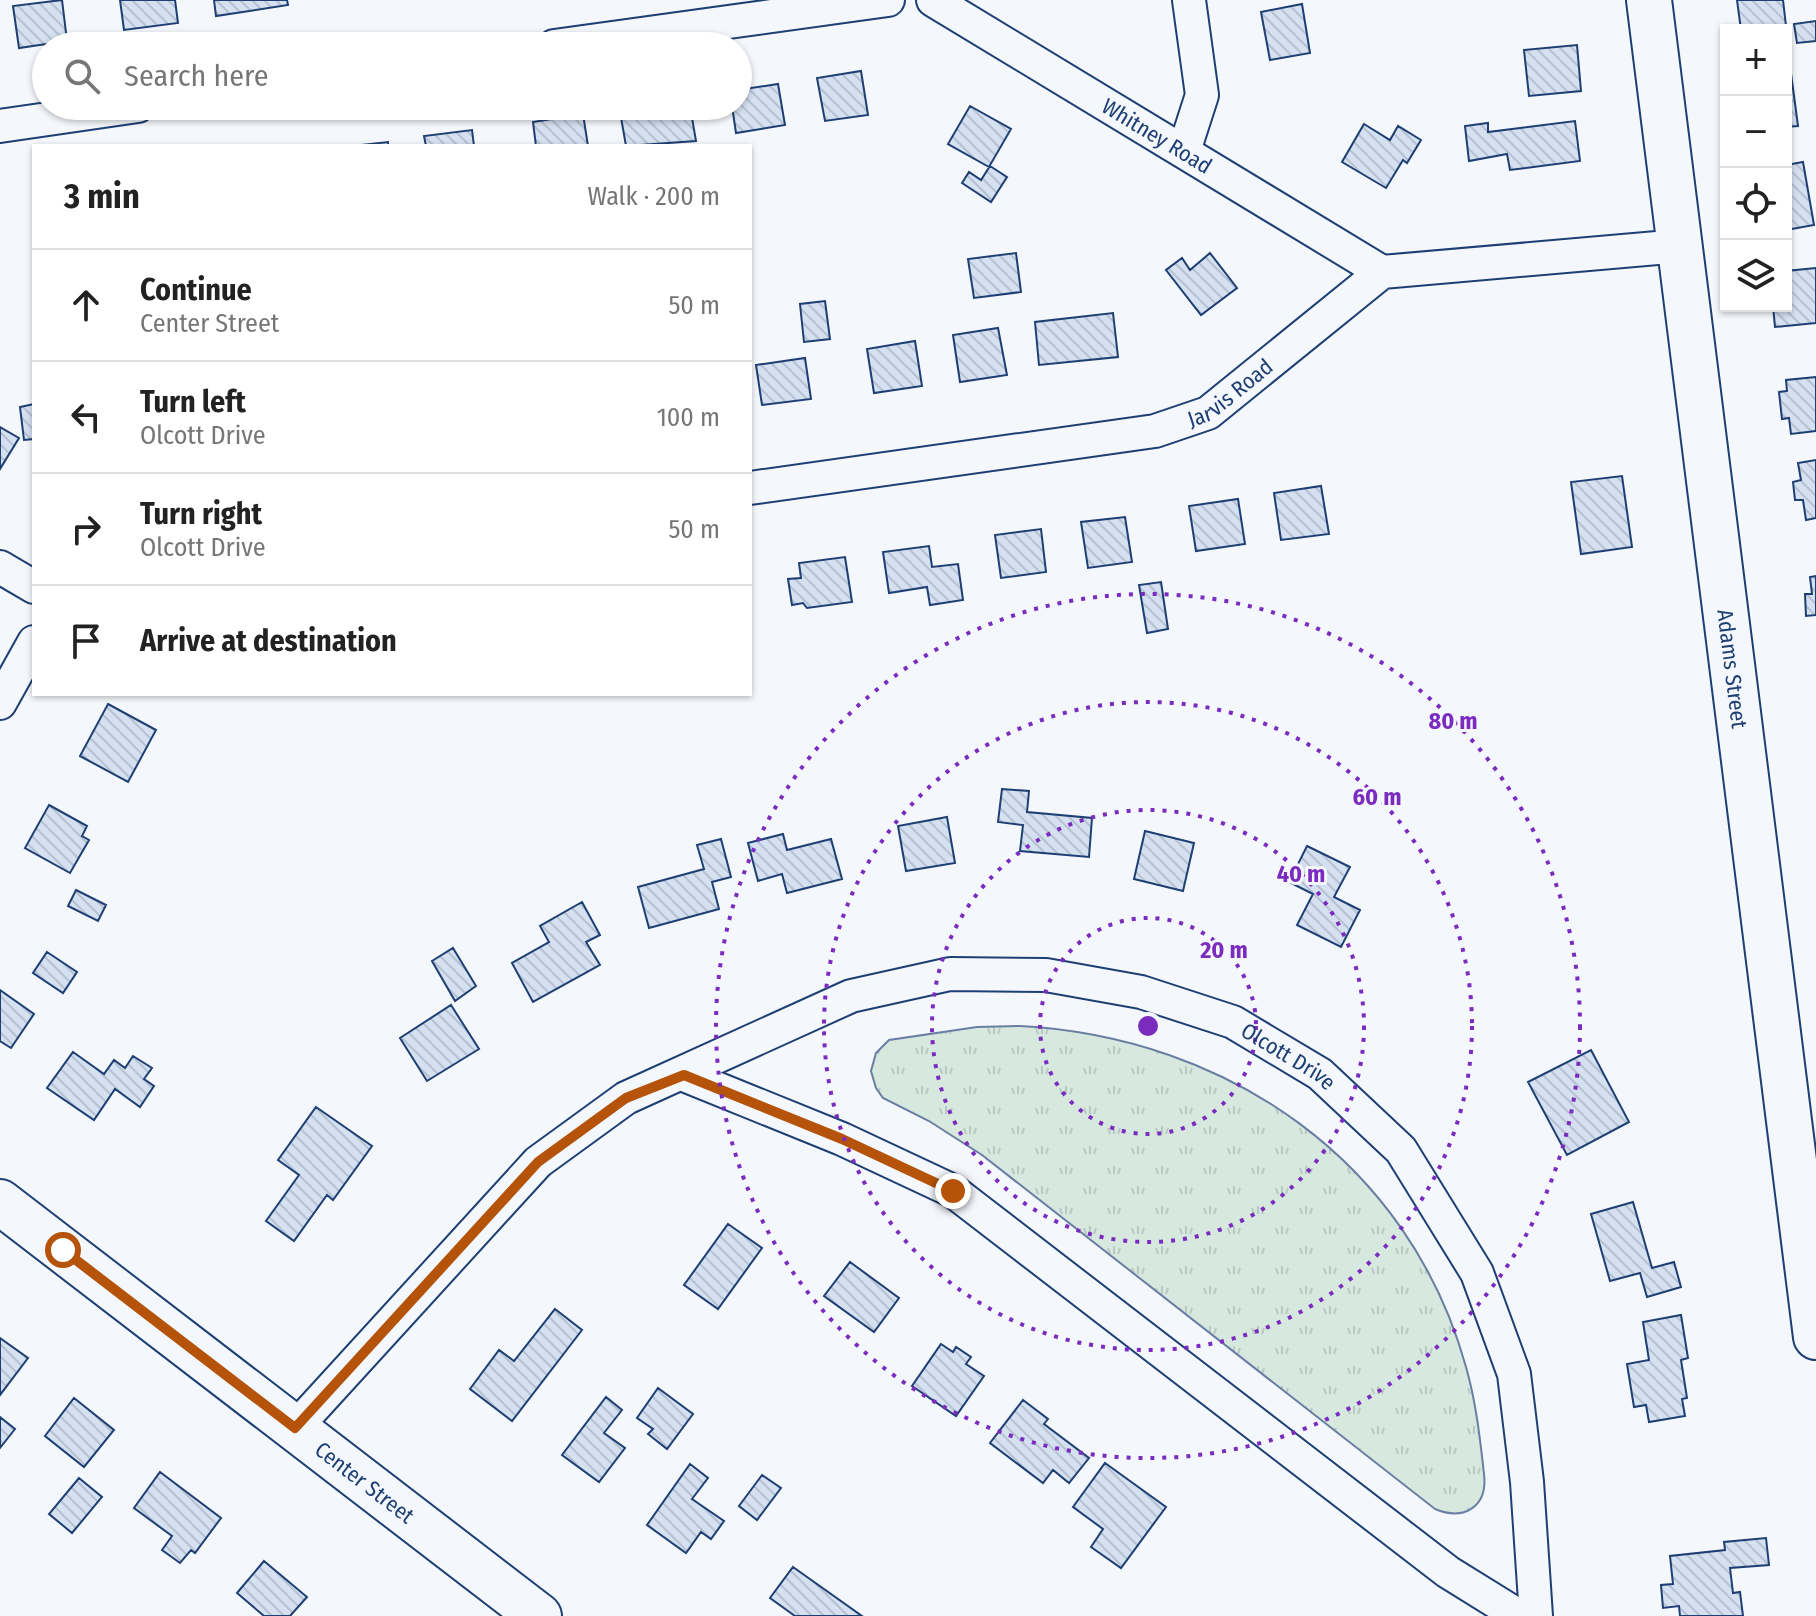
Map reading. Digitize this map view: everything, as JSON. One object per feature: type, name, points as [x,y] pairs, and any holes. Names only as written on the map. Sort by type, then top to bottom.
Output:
[{"type":"main road","name":"Adams Street","points":[[1649,0],[1816,1337]]},
{"type":"main road","name":"Center Street","points":[[0,1202],[539,1616]]},
{"type":"street","points":[[656,32],[888,0]]},
{"type":"street","name":"Whitney Road","points":[[933,0],[1382,272]]},
{"type":"street","points":[[1184,151],[1202,95],[1189,0]]},
{"type":"street","points":[[0,126],[41,120]]},
{"type":"street","points":[[1382,272],[1680,246]]},
{"type":"street","name":"Jarvis Road","points":[[752,488],[1155,431],[1208,413],[1382,272]]},
{"type":"street","points":[[0,567],[32,586]]},
{"type":"street","points":[[0,703],[32,646]]},
{"type":"street","name":"Olcott Drive","points":[[295,1428],[538,1162],[626,1098],[684,1075],[851,996],[950,974],[1046,975],[1141,992],[1233,1022],[1320,1074],[1401,1150],[1477,1273],[1514,1374],[1527,1482],[1536,1616]]},
{"type":"street","points":[[684,1075],[842,1139],[953,1191],[1448,1572],[1519,1616]]},
{"type":"green space","points":[[1020,1026],[1096,1035],[1169,1055],[1237,1084],[1299,1123],[1354,1171],[1401,1228],[1439,1294],[1466,1367],[1475,1407],[1484,1474],[1478,1503],[1464,1512],[1435,1509],[982,1155],[929,1121],[883,1098],[876,1088],[871,1071],[876,1053],[889,1040],[977,1027]]},
{"type":"building","points":[[62,0],[66,32],[32,32],[32,46],[19,48],[13,6]]},
{"type":"building","points":[[120,0],[175,0],[178,23],[124,30]]},
{"type":"building","points":[[214,0],[287,0],[288,5],[216,16]]},
{"type":"building","points":[[1737,0],[1783,0],[1786,24],[1740,24]]},
{"type":"building","points":[[1302,4],[1310,53],[1270,60],[1261,12]]},
{"type":"building","points":[[1816,21],[1816,41],[1797,43],[1794,24]]},
{"type":"building","points":[[1577,45],[1581,91],[1529,96],[1524,50]]},
{"type":"building","points":[[861,71],[868,115],[825,121],[817,78]]},
{"type":"building","points":[[1792,81],[1798,126],[1792,126]]},
{"type":"building","points":[[778,84],[785,125],[736,133],[734,120],[752,120],[752,88]]},
{"type":"building","points":[[970,106],[1011,129],[989,167],[948,144]]},
{"type":"building","points":[[584,120],[588,144],[536,144],[533,122]]},
{"type":"building","points":[[621,120],[692,120],[696,141],[626,144]]},
{"type":"building","points":[[1575,121],[1580,161],[1510,170],[1507,154],[1469,161],[1465,126],[1488,123],[1488,132]]},
{"type":"building","points":[[1364,124],[1390,140],[1398,126],[1421,140],[1407,163],[1403,160],[1386,188],[1342,162]]},
{"type":"building","points":[[472,130],[474,144],[426,144],[424,136]]},
{"type":"building","points":[[1803,162],[1814,225],[1792,229],[1792,168],[1792,164]]},
{"type":"building","points":[[990,166],[1007,177],[991,202],[962,183],[969,172],[981,180]]},
{"type":"building","points":[[1016,253],[1021,292],[974,298],[968,259]]},
{"type":"building","points":[[1210,253],[1237,288],[1201,315],[1166,270],[1182,258],[1190,270]]},
{"type":"building","points":[[1816,268],[1816,323],[1775,327],[1774,312],[1792,312],[1792,270]]},
{"type":"building","points":[[825,301],[830,339],[804,342],[800,304]]},
{"type":"building","points":[[1113,313],[1118,357],[1039,365],[1035,322]]},
{"type":"building","points":[[998,328],[1007,375],[960,382],[953,335]]},
{"type":"building","points":[[915,341],[922,386],[874,393],[867,349]]},
{"type":"building","points":[[805,358],[811,399],[762,405],[756,365]]},
{"type":"building","points":[[1816,377],[1816,431],[1791,434],[1789,418],[1782,419],[1779,392],[1787,391],[1786,380]]},
{"type":"building","points":[[32,404],[32,439],[24,440],[20,407]]},
{"type":"building","points":[[0,427],[19,438],[0,469]]},
{"type":"building","points":[[1816,460],[1816,518],[1806,520],[1803,500],[1795,500],[1793,482],[1801,480],[1798,463]]},
{"type":"building","points":[[1622,476],[1632,547],[1581,554],[1571,482]]},
{"type":"building","points":[[1321,486],[1329,534],[1281,540],[1274,493]]},
{"type":"building","points":[[1238,499],[1245,544],[1196,551],[1189,506]]},
{"type":"building","points":[[1125,517],[1132,562],[1088,568],[1081,522]]},
{"type":"building","points":[[1041,529],[1046,572],[1001,578],[995,535]]},
{"type":"building","points":[[929,546],[932,567],[958,564],[963,600],[930,605],[927,587],[889,593],[883,552]]},
{"type":"building","points":[[845,557],[852,602],[807,608],[803,603],[792,605],[788,579],[801,578],[799,563]]},
{"type":"building","points":[[1816,576],[1816,615],[1806,616],[1805,594],[1812,594],[1810,577]]},
{"type":"building","points":[[1161,582],[1168,629],[1147,633],[1139,585]]},
{"type":"building","points":[[108,704],[156,730],[128,782],[80,756]]},
{"type":"building","points":[[1002,789],[1029,791],[1027,812],[1092,818],[1089,857],[1020,851],[1023,825],[998,822]]},
{"type":"building","points":[[49,805],[87,826],[82,836],[89,840],[70,873],[25,848]]},
{"type":"building","points":[[947,817],[955,863],[906,871],[898,826]]},
{"type":"building","points":[[1145,831],[1194,843],[1183,891],[1134,879]]},
{"type":"building","points":[[783,834],[787,850],[831,839],[842,879],[787,893],[782,874],[758,881],[748,843]]},
{"type":"building","points":[[721,839],[731,877],[712,882],[719,909],[649,928],[638,887],[704,869],[697,845]]},
{"type":"building","points":[[1307,846],[1350,867],[1334,897],[1360,910],[1341,947],[1297,925],[1313,894],[1289,882]]},
{"type":"building","points":[[76,890],[106,905],[98,921],[68,906]]},
{"type":"building","points":[[582,902],[600,935],[586,942],[600,965],[533,1002],[512,963],[549,942],[540,926]]},
{"type":"building","points":[[453,948],[476,986],[455,1001],[432,961]]},
{"type":"building","points":[[47,952],[77,972],[63,993],[33,973]]},
{"type":"building","points":[[0,990],[34,1014],[11,1048],[0,1041]]},
{"type":"building","points":[[451,1005],[479,1049],[427,1081],[400,1038]]},
{"type":"building","points":[[1591,1050],[1629,1122],[1567,1155],[1528,1082]]},
{"type":"building","points":[[73,1052],[104,1074],[114,1060],[125,1068],[133,1056],[152,1068],[144,1079],[154,1086],[140,1107],[115,1089],[94,1120],[47,1088]]},
{"type":"building","points":[[316,1107],[372,1146],[333,1200],[327,1195],[294,1241],[266,1221],[299,1175],[278,1160]]},
{"type":"building","points":[[1633,1202],[1652,1268],[1674,1262],[1681,1287],[1647,1297],[1640,1273],[1610,1281],[1591,1214]]},
{"type":"building","points":[[728,1224],[762,1248],[718,1309],[684,1285]]},
{"type":"building","points":[[850,1262],[899,1298],[874,1332],[824,1296]]},
{"type":"building","points":[[555,1309],[582,1330],[512,1421],[470,1389],[499,1350],[514,1361]]},
{"type":"building","points":[[1681,1315],[1688,1358],[1681,1360],[1687,1398],[1682,1399],[1685,1416],[1649,1422],[1646,1405],[1634,1407],[1627,1364],[1649,1360],[1643,1322]]},
{"type":"building","points":[[0,1338],[28,1358],[0,1395]]},
{"type":"building","points":[[941,1344],[953,1352],[956,1347],[971,1357],[966,1364],[984,1376],[956,1416],[912,1386]]},
{"type":"building","points":[[658,1388],[693,1414],[667,1449],[648,1434],[653,1429],[637,1418]]},
{"type":"building","points":[[606,1397],[622,1410],[604,1433],[625,1448],[599,1482],[562,1455]]},
{"type":"building","points":[[74,1398],[114,1430],[84,1467],[45,1436]]},
{"type":"building","points":[[1023,1400],[1048,1419],[1044,1424],[1089,1458],[1069,1483],[1053,1470],[1043,1483],[990,1443]]},
{"type":"building","points":[[0,1417],[15,1429],[0,1448]]},
{"type":"building","points":[[1105,1463],[1166,1507],[1121,1568],[1091,1547],[1103,1529],[1073,1507]]},
{"type":"building","points":[[690,1464],[708,1478],[692,1499],[724,1521],[711,1539],[701,1532],[686,1553],[647,1525]]},
{"type":"building","points":[[160,1472],[221,1518],[195,1553],[191,1550],[180,1563],[162,1550],[172,1536],[134,1508]]},
{"type":"building","points":[[762,1475],[781,1488],[757,1520],[739,1506]]},
{"type":"building","points":[[79,1478],[102,1497],[72,1533],[49,1514]]},
{"type":"building","points":[[1766,1538],[1769,1565],[1730,1568],[1733,1593],[1740,1592],[1743,1616],[1680,1616],[1679,1606],[1663,1608],[1661,1585],[1673,1584],[1670,1556],[1725,1550],[1724,1542]]},
{"type":"building","points":[[264,1561],[307,1597],[290,1616],[264,1616],[237,1593]]},
{"type":"building","points":[[793,1567],[862,1616],[795,1616],[770,1598]]},
{"type":"route","points":[[63,1250],[295,1428],[538,1162],[626,1098],[684,1075],[842,1139],[953,1191]]}]
